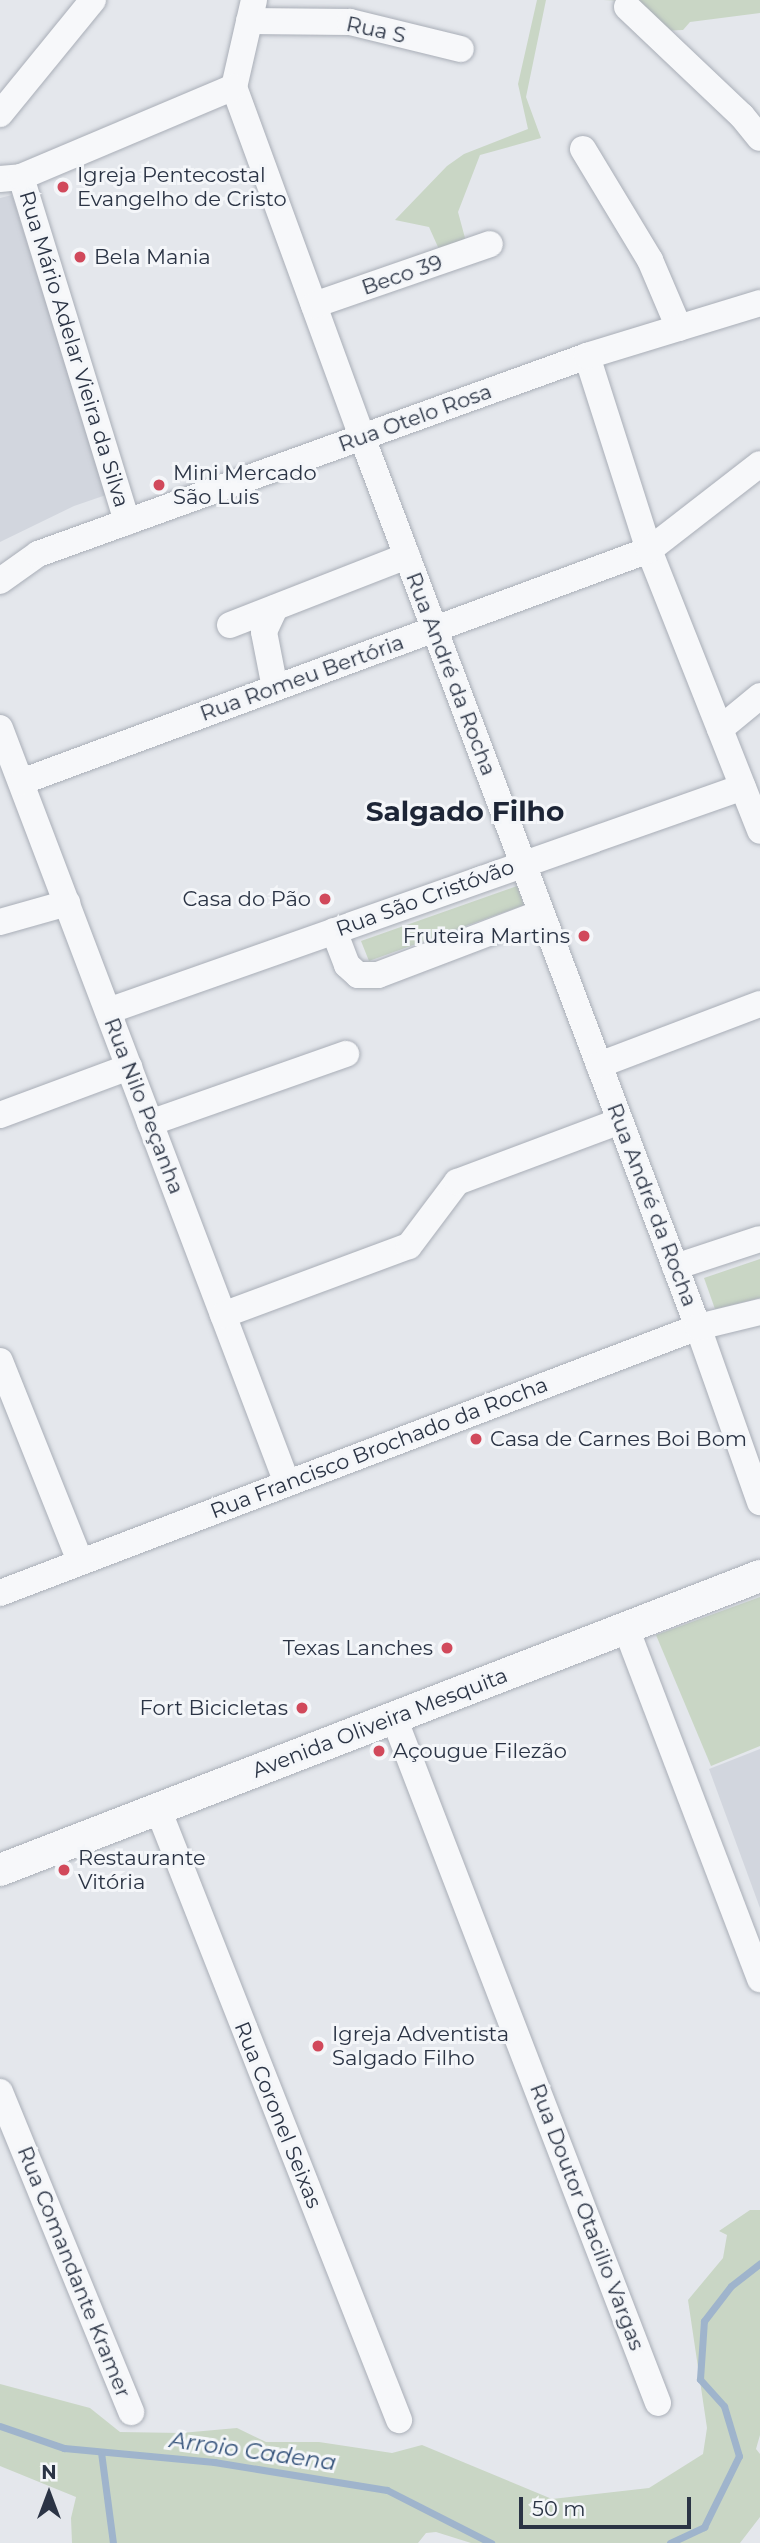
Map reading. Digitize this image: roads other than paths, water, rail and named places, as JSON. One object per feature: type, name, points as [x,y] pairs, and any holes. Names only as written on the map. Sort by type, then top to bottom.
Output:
[{"type":"street","points":[[0,114],[93,0]]},
{"type":"street","points":[[627,7],[751,108],[760,138]]},
{"type":"street","points":[[10,178],[234,87],[251,11]]},
{"type":"street","name":"Rua S","points":[[251,11],[350,22],[461,49]]},
{"type":"street","name":"Rua André da Rocha","points":[[234,87],[362,437],[698,1327],[760,1502]]},
{"type":"street","points":[[583,149],[650,260],[679,328]]},
{"type":"street","name":"Rua Mário Adelar Vieira da Silva","points":[[10,178],[127,522]]},
{"type":"street","name":"Beco 39","points":[[314,306],[490,244]]},
{"type":"street","name":"Rua Otelo Rosa","points":[[0,581],[38,554],[587,356],[760,303]]},
{"type":"street","points":[[587,356],[649,550],[760,831]]},
{"type":"street","name":"Rua Romeu Bertória","points":[[21,782],[649,550],[760,464]]},
{"type":"street","points":[[230,625],[407,556]]},
{"type":"street","points":[[275,608],[264,632],[275,688]]},
{"type":"street","points":[[720,729],[760,696]]},
{"type":"street","name":"Rua Nilo Peçanha","points":[[0,728],[287,1483]]},
{"type":"street","name":"Rua São Cristóvão","points":[[108,1011],[743,787]]},
{"type":"street","points":[[0,922],[67,903]]},
{"type":"street","points":[[334,931],[347,965],[358,975],[379,975],[541,912]]},
{"type":"street","points":[[599,1065],[760,1004]]},
{"type":"street","points":[[150,1123],[346,1054]]},
{"type":"street","points":[[0,1115],[129,1067]]},
{"type":"street","points":[[223,1315],[409,1246],[457,1182],[620,1121]]},
{"type":"street","points":[[675,1267],[760,1239]]},
{"type":"street","name":"Rua Francisco Brochado da Rocha","points":[[0,1593],[698,1327],[760,1312]]},
{"type":"street","points":[[0,1361],[80,1561]]},
{"type":"street","name":"Avenida Oliveira Mesquita","points":[[0,1870],[760,1576]]},
{"type":"street","points":[[626,1628],[760,1979]]},
{"type":"street","name":"Rua Doutor Otacilio Vargas","points":[[394,1718],[658,2403]]},
{"type":"street","name":"Rua Coronel Seixas","points":[[158,1809],[399,2420]]},
{"type":"street","name":"Rua Comandante Kramer","points":[[0,2092],[131,2412]]},
{"type":"waterway","name":"Arroio Cadena","points":[[670,2543],[704,2527],[739,2456],[724,2406],[700,2379],[704,2321],[731,2286],[760,2263]]},
{"type":"waterway","name":"Arroio Cadena","points":[[0,2426],[64,2448],[214,2462],[387,2490],[491,2543]]},
{"type":"waterway","points":[[101,2452],[113,2543]]},
{"type":"place","name":"Igreja Pentecostal Evangelho de Cristo","points":[[63,187]]},
{"type":"place","name":"Bela Mania","points":[[80,257]]},
{"type":"place","name":"Mini Mercado São Luis","points":[[159,485]]},
{"type":"place","name":"Casa do Pão","points":[[325,899]]},
{"type":"place","name":"Fruteira Martins","points":[[584,936]]},
{"type":"place","name":"Casa de Carnes Boi Bom","points":[[476,1439]]},
{"type":"place","name":"Texas Lanches","points":[[447,1648]]},
{"type":"place","name":"Fort Bicicletas","points":[[302,1708]]},
{"type":"place","name":"Açougue Filezão","points":[[379,1751]]},
{"type":"place","name":"Restaurante Vitória","points":[[64,1870]]},
{"type":"place","name":"Igreja Adventista Salgado Filho","points":[[318,2046]]},
{"type":"district","name":"Salgado Filho","points":[[465,811]]}]
